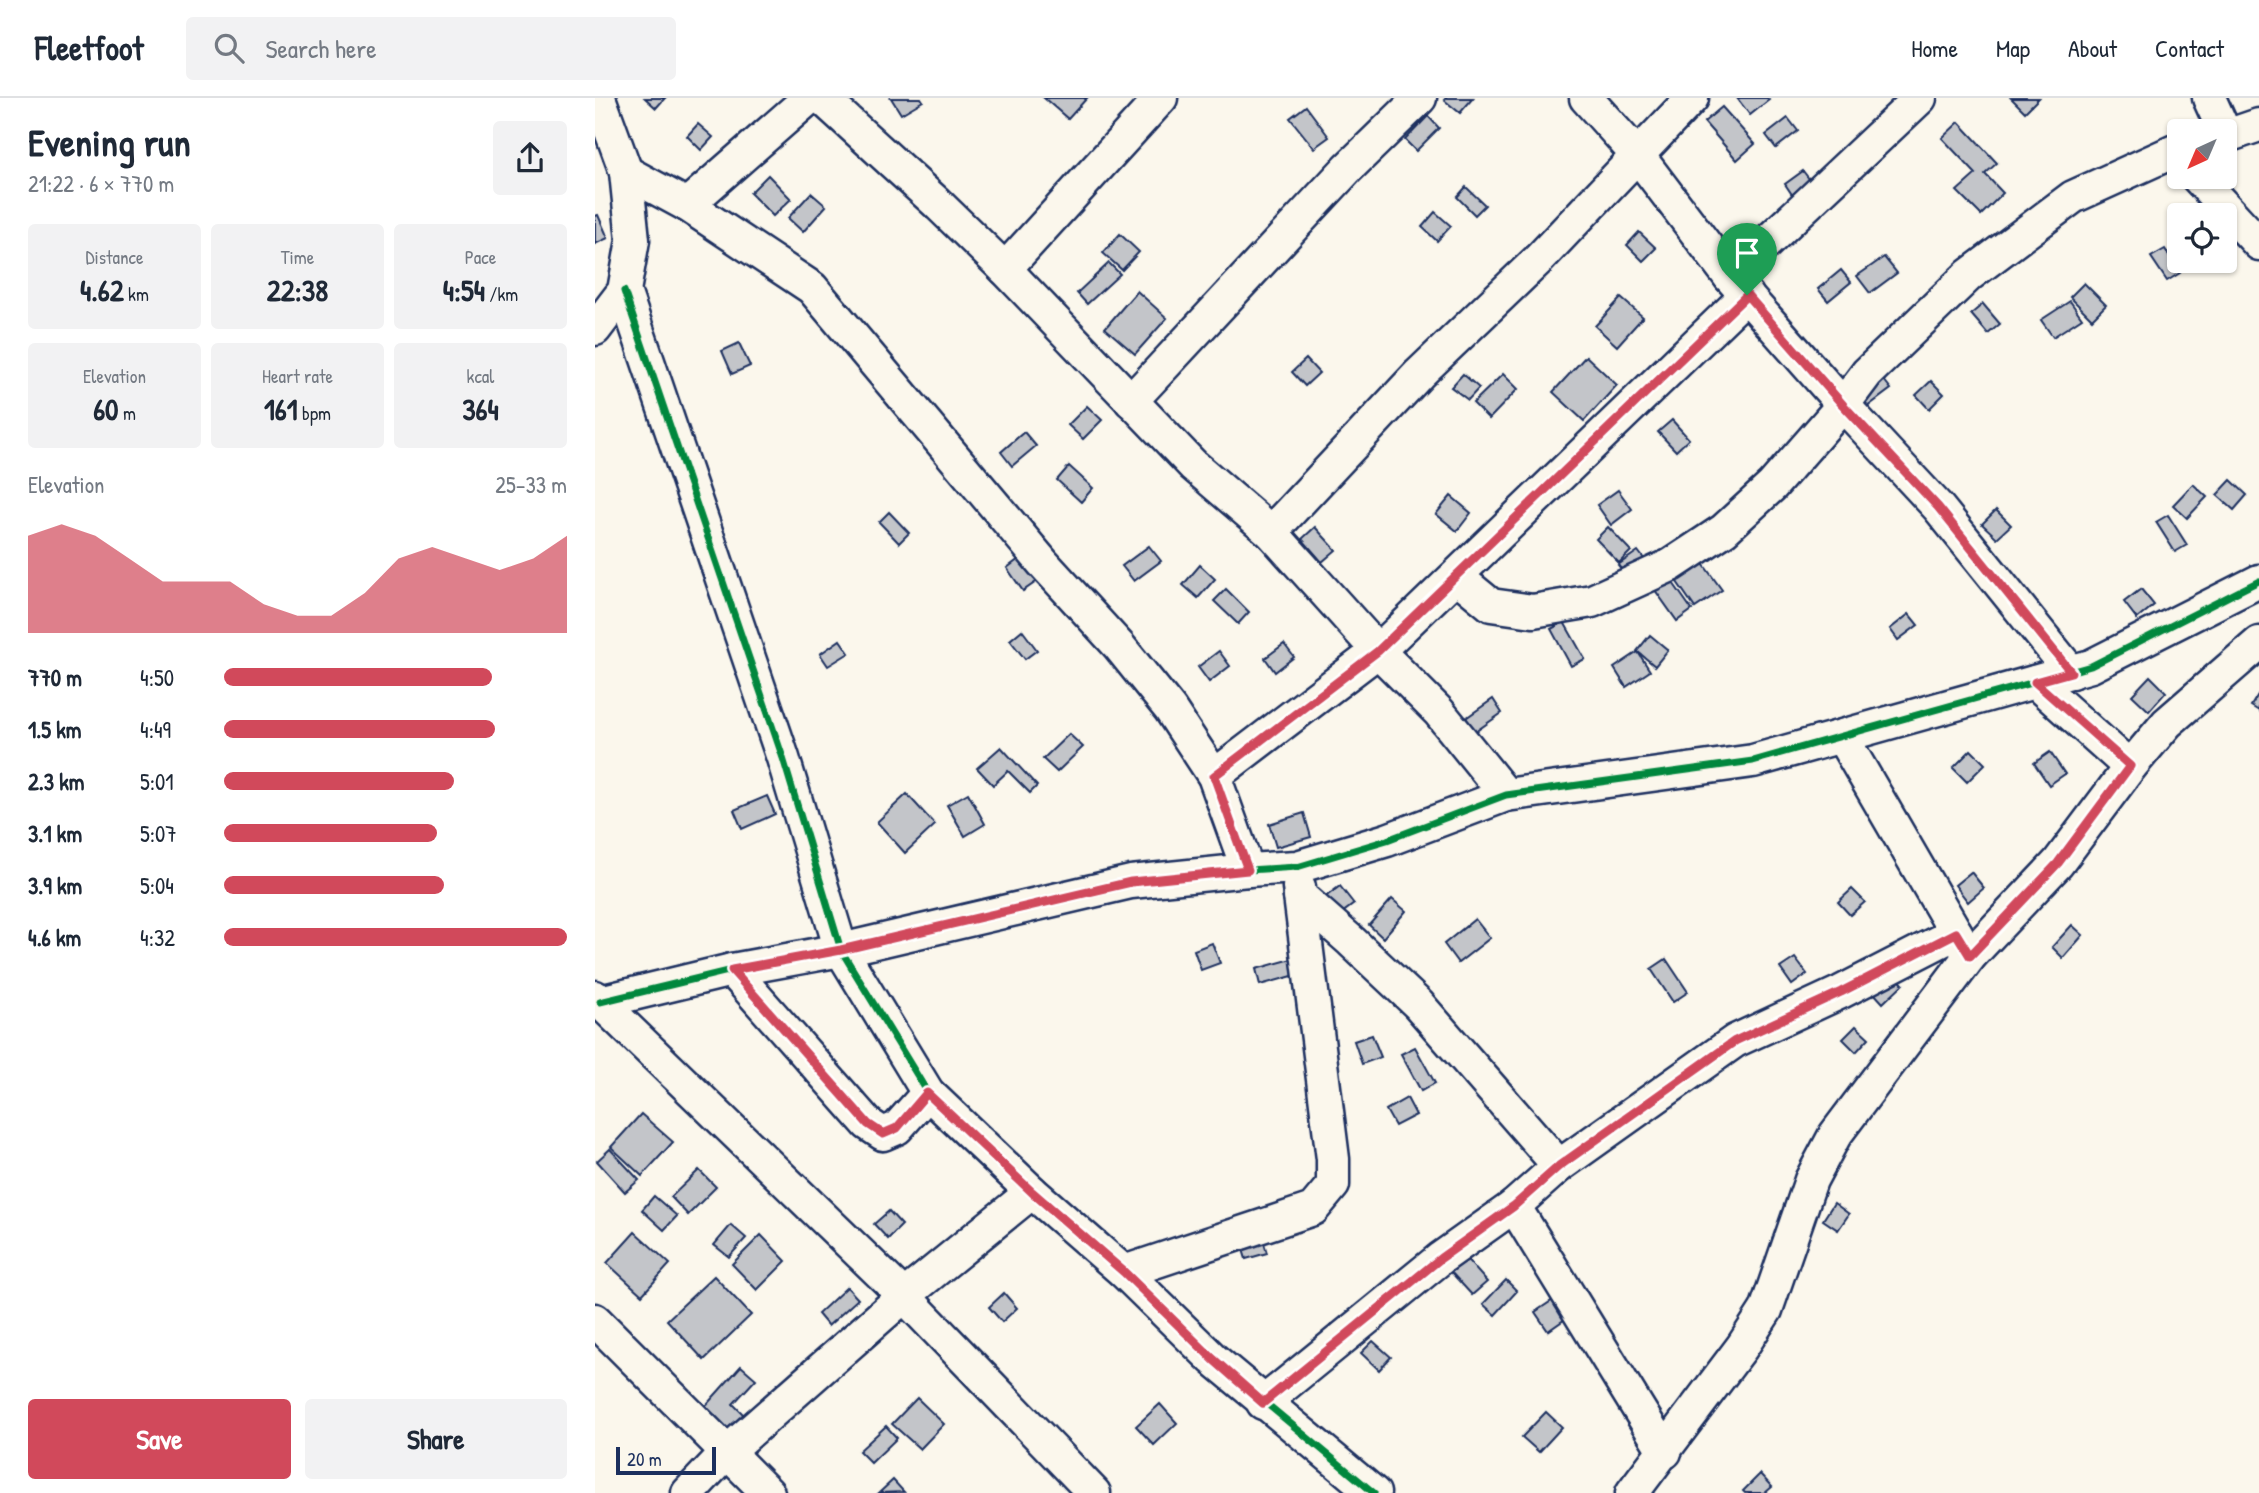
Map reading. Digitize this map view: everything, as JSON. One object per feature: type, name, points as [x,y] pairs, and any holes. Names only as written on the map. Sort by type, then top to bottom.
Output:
[{"type":"street","points":[[595,329],[624,291],[633,240],[626,172],[599,98]]},
{"type":"street","points":[[687,205],[809,98]]},
{"type":"street","points":[[822,98],[1005,269],[1193,465],[1271,532],[1378,651],[1439,712],[1506,794]]},
{"type":"street","points":[[1005,269],[1161,98]]},
{"type":"street","points":[[1132,401],[1348,168],[1420,98]]},
{"type":"street","points":[[1586,98],[1639,157],[1739,286],[1843,405],[1938,507],[2071,672]]},
{"type":"street","points":[[1271,532],[1419,374],[1538,260],[1639,157],[1692,98]]},
{"type":"street","points":[[1214,776],[1378,651],[1457,577],[1920,98]]},
{"type":"street","points":[[2209,98],[2218,119]]},
{"type":"street","points":[[2237,131],[2259,125]]},
{"type":"street","points":[[1457,577],[1491,605],[1533,611],[1592,601],[1671,565],[1724,530],[1772,486],[1843,405],[1867,373],[1969,275],[2073,197],[2167,156]]},
{"type":"street","points":[[626,172],[687,205],[812,288],[1043,563],[1119,646],[1170,709],[1214,776],[1248,870]]},
{"type":"street","points":[[2208,189],[2259,244]]},
{"type":"street","points":[[624,291],[783,758],[841,950],[927,1093],[1032,1192],[1124,1272],[1213,1359],[1374,1493]]},
{"type":"street","points":[[1298,882],[1387,840],[1506,794],[1753,761],[2091,666],[2259,581]]},
{"type":"street","points":[[1632,1493],[1742,1347],[1766,1310],[1811,1180],[1835,1135],[1963,944],[2058,863],[2130,766],[2167,723],[2259,643]]},
{"type":"street","points":[[2035,682],[2130,766]]},
{"type":"street","points":[[1842,737],[1963,944]]},
{"type":"street","points":[[597,1000],[732,970],[841,950],[1131,882],[1248,870],[1298,882],[1418,1004],[1559,1166]]},
{"type":"street","points":[[1124,1272],[1314,1209],[1333,1185],[1333,1159],[1298,882]]},
{"type":"street","points":[[1263,1403],[1441,1258],[1514,1206],[1559,1166],[1735,1041],[1841,992],[1963,944]]},
{"type":"street","points":[[732,970],[868,1124],[883,1134],[897,1128],[927,1093]]},
{"type":"street","points":[[597,1000],[904,1296],[1094,1493]]},
{"type":"street","points":[[688,1493],[727,1452],[904,1296],[1032,1192]]},
{"type":"street","points":[[1514,1206],[1665,1452]]},
{"type":"street","points":[[600,1333],[768,1493]]},
{"type":"building","points":[[645,98],[665,98],[656,108]]},
{"type":"building","points":[[891,98],[921,98],[923,101],[901,114]]},
{"type":"building","points":[[1044,98],[1087,98],[1068,119]]},
{"type":"building","points":[[1473,98],[1460,113],[1444,100]]},
{"type":"building","points":[[1737,98],[1767,98],[1769,100],[1750,115]]},
{"type":"building","points":[[2011,98],[2039,98],[2025,112]]},
{"type":"building","points":[[1306,106],[1329,137],[1314,148],[1290,118]]},
{"type":"building","points":[[1722,107],[1755,144],[1737,160],[1704,122]]},
{"type":"building","points":[[1428,116],[1439,128],[1416,151],[1405,140]]},
{"type":"building","points":[[1788,118],[1798,131],[1776,148],[1766,135]]},
{"type":"building","points":[[1959,122],[1997,163],[1985,174],[2003,193],[1981,215],[1957,191],[1976,174],[1942,138]]},
{"type":"building","points":[[698,124],[713,137],[701,150],[687,136]]},
{"type":"building","points":[[1803,171],[1816,188],[1797,202],[1785,184]]},
{"type":"building","points":[[768,175],[791,199],[773,216],[750,193]]},
{"type":"building","points":[[1466,187],[1485,205],[1475,215],[1457,197]]},
{"type":"building","points":[[811,193],[826,206],[803,232],[788,218]]},
{"type":"building","points":[[1435,212],[1451,226],[1437,241],[1422,227]]},
{"type":"building","points":[[598,215],[608,238],[595,244],[595,216]]},
{"type":"building","points":[[1639,232],[1656,248],[1643,261],[1627,245]]},
{"type":"building","points":[[1120,234],[1139,252],[1122,270],[1103,253]]},
{"type":"building","points":[[2165,249],[2167,273],[2180,273],[2167,281],[2151,257]]},
{"type":"building","points":[[1884,257],[1897,273],[1870,293],[1857,276]]},
{"type":"building","points":[[1109,263],[1120,274],[1087,304],[1077,293]]},
{"type":"building","points":[[1841,270],[1851,282],[1828,301],[1818,289]]},
{"type":"building","points":[[2084,283],[2106,305],[2092,319],[2070,297]]},
{"type":"building","points":[[1137,291],[1167,318],[1135,354],[1105,328]]},
{"type":"building","points":[[1621,298],[1643,317],[1617,346],[1595,326]]},
{"type":"building","points":[[2070,301],[2082,318],[2053,337],[2041,320]]},
{"type":"building","points":[[1983,304],[2000,324],[1988,334],[1971,314]]},
{"type":"building","points":[[739,343],[750,366],[732,374],[722,351]]},
{"type":"building","points":[[1586,356],[1617,385],[1584,421],[1553,392]]},
{"type":"building","points":[[1306,359],[1319,373],[1305,386],[1292,372]]},
{"type":"building","points":[[1463,374],[1479,388],[1468,400],[1451,387]]},
{"type":"building","points":[[1503,374],[1518,389],[1489,419],[1473,403]]},
{"type":"building","points":[[1880,375],[1891,389],[1867,407],[1856,392]]},
{"type":"building","points":[[1931,381],[1944,394],[1929,409],[1916,395]]},
{"type":"building","points":[[1087,406],[1102,420],[1083,439],[1068,425]]},
{"type":"building","points":[[1672,420],[1689,439],[1676,451],[1658,432]]},
{"type":"building","points":[[1024,432],[1036,446],[1012,466],[1001,452]]},
{"type":"building","points":[[1069,466],[1093,488],[1081,502],[1057,480]]},
{"type":"building","points":[[2231,480],[2247,495],[2234,510],[2217,495]]},
{"type":"building","points":[[2193,484],[2207,497],[2187,518],[2173,505]]},
{"type":"building","points":[[1618,490],[1632,509],[1611,525],[1597,505]]},
{"type":"building","points":[[1451,496],[1471,513],[1457,531],[1436,514]]},
{"type":"building","points":[[1996,510],[2011,525],[1997,538],[1982,524]]},
{"type":"building","points":[[889,512],[909,533],[899,543],[879,522]]},
{"type":"building","points":[[2168,515],[2187,545],[2175,552],[2156,522]]},
{"type":"building","points":[[1315,527],[1336,550],[1322,562],[1302,539]]},
{"type":"building","points":[[1608,527],[1631,551],[1619,563],[1596,539]]},
{"type":"building","points":[[1149,546],[1161,561],[1134,581],[1122,566]]},
{"type":"building","points":[[1638,551],[1648,564],[1629,579],[1618,565]]},
{"type":"building","points":[[1023,556],[1039,580],[1023,591],[1007,568]]},
{"type":"building","points":[[1701,561],[1722,590],[1695,608],[1675,579]]},
{"type":"building","points":[[1200,565],[1215,579],[1198,598],[1183,585]]},
{"type":"building","points":[[1671,580],[1692,610],[1677,621],[1655,590]]},
{"type":"building","points":[[1226,589],[1249,612],[1238,624],[1214,601]]},
{"type":"building","points":[[2141,589],[2154,605],[2137,619],[2124,602]]},
{"type":"building","points":[[1909,614],[1918,625],[1898,640],[1890,629]]},
{"type":"building","points":[[1564,622],[1585,659],[1571,666],[1551,629]]},
{"type":"building","points":[[1022,630],[1037,650],[1025,659],[1010,640]]},
{"type":"building","points":[[1650,635],[1668,650],[1655,666],[1637,651]]},
{"type":"building","points":[[840,640],[849,653],[828,666],[820,654]]},
{"type":"building","points":[[1284,644],[1294,657],[1275,672],[1265,658]]},
{"type":"building","points":[[1219,651],[1230,666],[1209,682],[1198,667]]},
{"type":"building","points":[[1638,652],[1650,671],[1626,687],[1614,668]]},
{"type":"building","points":[[2150,676],[2166,692],[2149,711],[2132,695]]},
{"type":"building","points":[[2259,693],[2259,711],[2251,706]]},
{"type":"building","points":[[1493,699],[1502,713],[1472,734],[1463,720]]},
{"type":"building","points":[[1069,734],[1083,747],[1057,772],[1043,759]]},
{"type":"building","points":[[1001,747],[1037,786],[1030,793],[1008,771],[993,785],[977,768]]},
{"type":"building","points":[[1971,750],[1985,764],[1967,782],[1953,768]]},
{"type":"building","points":[[2050,752],[2065,774],[2049,785],[2034,763]]},
{"type":"building","points":[[968,793],[985,824],[965,836],[947,805]]},
{"type":"building","points":[[907,794],[935,825],[905,853],[877,822]]},
{"type":"building","points":[[767,796],[775,814],[742,829],[734,810]]},
{"type":"building","points":[[1304,813],[1311,837],[1276,847],[1269,824]]},
{"type":"building","points":[[1971,872],[1984,888],[1968,902],[1955,885]]},
{"type":"building","points":[[1340,886],[1354,904],[1338,916],[1324,898]]},
{"type":"building","points":[[1852,889],[1865,902],[1850,915],[1838,902]]},
{"type":"building","points":[[1392,899],[1406,911],[1383,938],[1369,925]]},
{"type":"building","points":[[1475,919],[1490,938],[1458,963],[1444,944]]},
{"type":"building","points":[[2072,925],[2083,935],[2063,958],[2052,947]]},
{"type":"building","points":[[1212,943],[1220,963],[1201,970],[1194,950]]},
{"type":"building","points":[[1795,958],[1807,974],[1792,985],[1780,968]]},
{"type":"building","points":[[1292,959],[1296,975],[1260,985],[1256,969]]},
{"type":"building","points":[[1666,959],[1688,992],[1673,1002],[1651,969]]},
{"type":"building","points":[[1893,973],[1903,984],[1883,1003],[1873,992]]},
{"type":"building","points":[[1856,1026],[1869,1038],[1856,1052],[1843,1039]]},
{"type":"building","points":[[1372,1035],[1381,1057],[1362,1064],[1354,1041]]},
{"type":"building","points":[[1415,1047],[1435,1083],[1421,1091],[1401,1054]]},
{"type":"building","points":[[1407,1098],[1416,1115],[1395,1126],[1386,1110]]},
{"type":"building","points":[[641,1114],[673,1142],[642,1176],[611,1147]]},
{"type":"building","points":[[610,1149],[639,1180],[625,1192],[597,1161]]},
{"type":"building","points":[[699,1170],[716,1187],[688,1215],[671,1197]]},
{"type":"building","points":[[654,1196],[677,1216],[664,1230],[642,1210]]},
{"type":"building","points":[[1834,1203],[1849,1214],[1838,1230],[1823,1220]]},
{"type":"building","points":[[889,1211],[902,1225],[888,1239],[874,1224]]},
{"type":"building","points":[[731,1225],[746,1238],[729,1257],[714,1245]]},
{"type":"building","points":[[635,1232],[670,1264],[642,1295],[607,1263]]},
{"type":"building","points":[[1261,1233],[1267,1253],[1246,1259],[1240,1240]]},
{"type":"building","points":[[761,1235],[786,1261],[757,1290],[732,1264]]},
{"type":"building","points":[[1464,1256],[1487,1282],[1472,1295],[1449,1270]]},
{"type":"building","points":[[714,1276],[751,1315],[704,1360],[667,1320]]},
{"type":"building","points":[[1506,1280],[1517,1291],[1495,1315],[1483,1304]]},
{"type":"building","points":[[847,1287],[858,1299],[828,1326],[818,1314]]},
{"type":"building","points":[[1004,1293],[1017,1308],[1002,1322],[989,1307]]},
{"type":"building","points":[[1556,1298],[1568,1317],[1548,1331],[1535,1312]]},
{"type":"building","points":[[1373,1341],[1391,1357],[1379,1370],[1361,1353]]},
{"type":"building","points":[[741,1366],[756,1379],[733,1404],[745,1416],[726,1437],[699,1413]]},
{"type":"building","points":[[917,1398],[944,1424],[920,1449],[892,1424]]},
{"type":"building","points":[[1160,1404],[1177,1423],[1154,1445],[1136,1426]]},
{"type":"building","points":[[1546,1412],[1562,1427],[1539,1452],[1522,1437]]},
{"type":"building","points":[[886,1426],[897,1438],[871,1463],[859,1451]]},
{"type":"building","points":[[1760,1474],[1772,1487],[1765,1493],[1745,1493],[1743,1491]]},
{"type":"building","points":[[893,1480],[904,1492],[879,1493]]},
{"type":"cycle path","points":[[624,291],[783,758],[841,950],[928,1093],[1032,1192],[1124,1272],[1213,1359],[1374,1493]]},
{"type":"cycle path","points":[[600,1002],[732,970],[841,950],[1131,882],[1297,867],[1387,840],[1506,795],[1753,761],[2091,666],[2259,581]]},
{"type":"route","points":[[1747,295],[1843,405],[1938,507],[2071,672],[2035,682],[2130,766],[2058,863],[1970,956],[1956,933],[1841,992],[1735,1041],[1559,1166],[1514,1206],[1441,1258],[1263,1403],[927,1093],[897,1128],[883,1134],[868,1124],[732,970],[841,950],[1131,882],[1248,870],[1214,776],[1378,651],[1747,295]]}]
